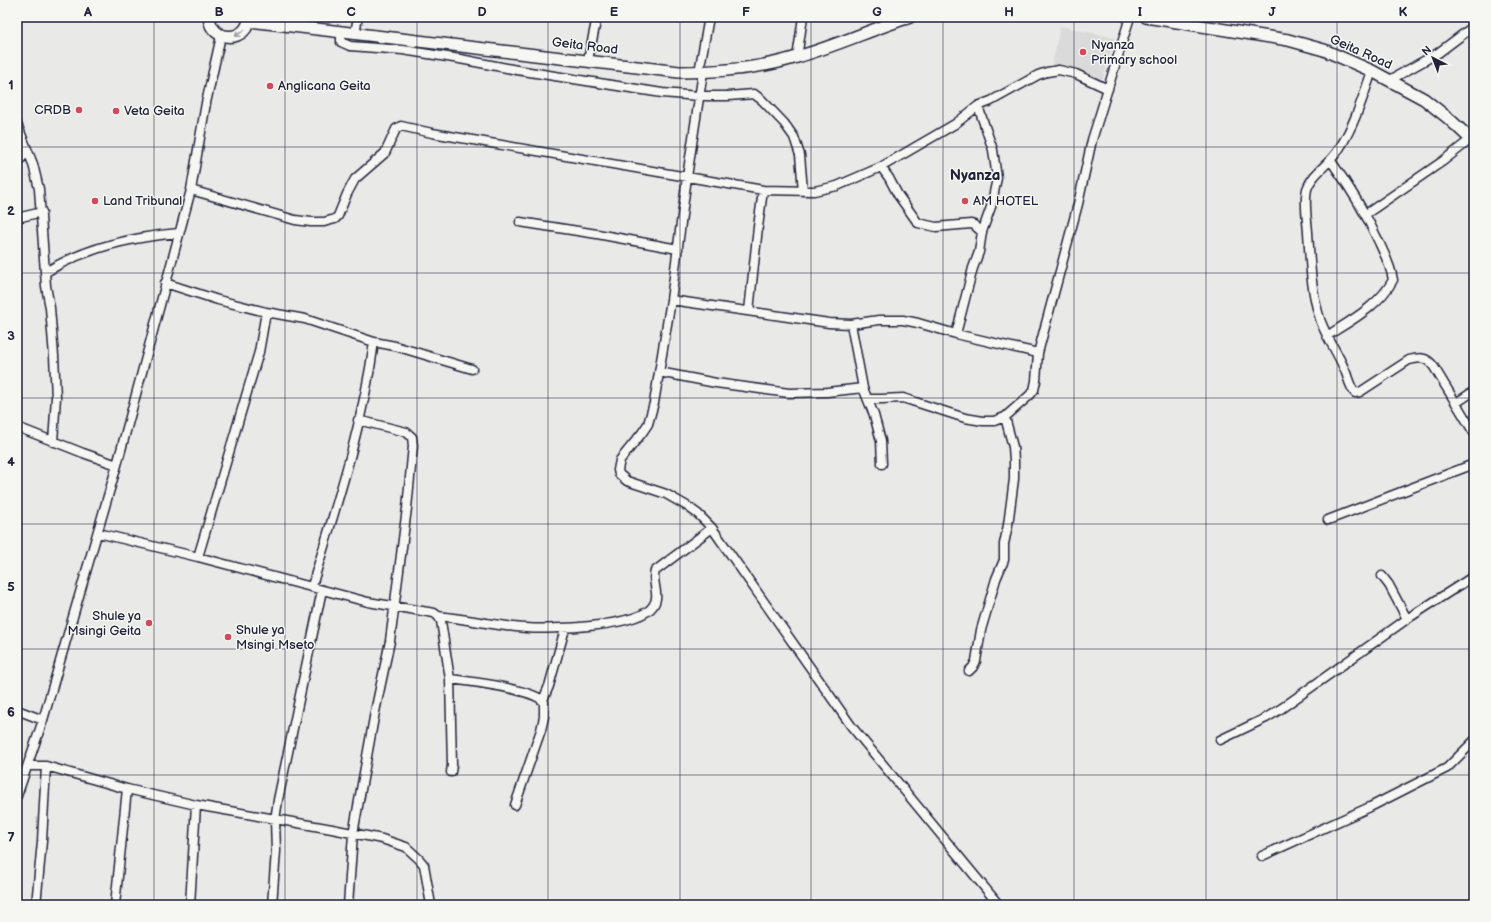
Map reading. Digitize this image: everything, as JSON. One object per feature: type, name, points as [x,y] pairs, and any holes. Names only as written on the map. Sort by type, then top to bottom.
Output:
[{"type":"highway","points":[[209,17],[211,26],[215,32],[221,36],[228,37],[241,33],[246,28],[249,19]]},
{"type":"highway","name":"Geita Road","points":[[249,19],[341,32],[588,60],[679,72],[701,72],[744,68],[797,58],[910,17]]},
{"type":"highway","name":"Geita Road","points":[[1146,17],[1288,40],[1324,50],[1372,71],[1424,99],[1472,140]]},
{"type":"street","points":[[355,33],[358,17]]},
{"type":"street","points":[[588,60],[597,17]]},
{"type":"street","points":[[709,17],[672,300],[654,403],[648,424],[620,460],[618,470],[619,474],[627,481],[666,494],[677,500],[698,514],[712,528],[852,727],[999,905]]},
{"type":"street","points":[[797,58],[803,17]]},
{"type":"street","points":[[869,399],[903,398],[983,422],[994,421],[1005,417],[1034,390],[1038,353],[1076,211],[1092,140],[1130,17]]},
{"type":"street","points":[[1390,80],[1438,53],[1474,26]]},
{"type":"street","points":[[341,32],[341,42],[350,46],[403,50],[656,92],[699,96],[754,94],[762,100],[784,123],[794,137],[800,155],[803,191]]},
{"type":"street","points":[[17,796],[43,720],[98,533],[191,190],[206,103],[221,36]]},
{"type":"street","points":[[191,190],[295,220],[311,222],[330,221],[338,216],[355,179],[385,153],[396,129],[401,126],[432,133],[763,190],[814,191],[837,186],[881,167],[955,124],[978,106],[992,101],[1038,75],[1059,70],[1076,74],[1108,89]]},
{"type":"street","points":[[1372,71],[1350,128],[1342,144],[1331,161],[1312,179],[1307,189],[1306,196],[1312,288],[1319,316],[1327,336],[1344,367],[1352,390],[1356,394],[1402,364],[1419,358],[1424,358],[1431,363],[1474,434]]},
{"type":"street","points":[[956,334],[980,247],[982,232],[991,207],[997,178],[993,150],[978,106]]},
{"type":"street","points":[[17,124],[36,176],[42,212],[46,286],[50,308],[56,397],[53,442]]},
{"type":"street","points":[[1366,214],[1472,140]]},
{"type":"street","points":[[17,163],[27,152]]},
{"type":"street","points":[[1327,336],[1363,312],[1382,295],[1393,280],[1382,248],[1366,214],[1331,161]]},
{"type":"street","points":[[881,167],[890,178],[898,195],[918,223],[936,227],[971,224],[982,232]]},
{"type":"street","points":[[749,311],[763,190]]},
{"type":"street","points":[[17,218],[42,212]]},
{"type":"street","points":[[520,222],[678,249]]},
{"type":"street","points":[[46,272],[66,261],[98,248],[125,240],[179,233]]},
{"type":"street","points":[[165,283],[218,300],[305,320],[374,342],[395,346],[472,369]]},
{"type":"street","points":[[672,300],[808,320],[851,324],[880,320],[903,320],[918,322],[956,334],[1038,353]]},
{"type":"street","points":[[198,557],[259,352],[266,312]]},
{"type":"street","points":[[851,324],[863,388],[869,399],[881,441],[882,464]]},
{"type":"street","points":[[312,586],[345,475],[371,367],[374,342]]},
{"type":"street","points":[[659,372],[716,383],[789,393],[826,392],[863,388]]},
{"type":"street","points":[[1456,403],[1474,392]]},
{"type":"street","points":[[969,671],[974,667],[976,661],[981,630],[996,579],[1004,560],[1004,544],[1008,525],[1014,474],[1013,447],[1005,417]]},
{"type":"street","points":[[348,905],[353,834],[375,712],[390,641],[412,459],[412,437],[406,432],[358,420]]},
{"type":"street","points":[[17,427],[53,442],[117,465]]},
{"type":"street","points":[[1328,520],[1474,464]]},
{"type":"street","points":[[98,533],[312,586],[368,602],[434,613],[438,616],[526,628],[565,629],[617,622],[636,617],[650,610],[654,606],[657,594],[654,574],[655,571],[712,528]]},
{"type":"street","points":[[1382,576],[1389,585],[1407,619]]},
{"type":"street","points":[[1220,740],[1266,718],[1282,708],[1407,619],[1474,576]]},
{"type":"street","points":[[272,905],[276,851],[275,820],[283,772],[322,590]]},
{"type":"street","points":[[438,616],[441,621],[445,639],[450,679],[451,772]]},
{"type":"street","points":[[515,805],[541,730],[544,717],[543,700],[549,686],[565,629]]},
{"type":"street","points":[[450,679],[475,681],[499,686],[537,696],[543,700]]},
{"type":"street","points":[[17,710],[43,720]]},
{"type":"street","points":[[1262,856],[1370,807],[1447,768],[1474,742]]},
{"type":"street","points":[[28,766],[46,766],[127,789],[196,805],[382,839],[406,847],[424,866],[431,905]]},
{"type":"street","points":[[36,905],[42,841],[46,766]]},
{"type":"street","points":[[115,905],[127,789]]},
{"type":"street","points":[[190,905],[196,805]]},
{"type":"shaded area","name":"Nyanza Primary school","points":[[1060,26],[1115,38],[1102,81],[1052,65]]},
{"type":"place","name":"Nyanza Primary school","points":[[1083,52]]},
{"type":"place","name":"Anglicana Geita","points":[[270,86]]},
{"type":"place","name":"CRDB","points":[[79,110]]},
{"type":"place","name":"Veta Geita","points":[[116,111]]},
{"type":"place","name":"Land Tribunal","points":[[95,201]]},
{"type":"place","name":"AM HOTEL","points":[[965,201]]},
{"type":"place","name":"Shule ya Msingi Geita","points":[[149,623]]},
{"type":"place","name":"Shule ya Msingi Mseto","points":[[228,637]]},
{"type":"district","name":"Nyanza","points":[[975,175]]}]
